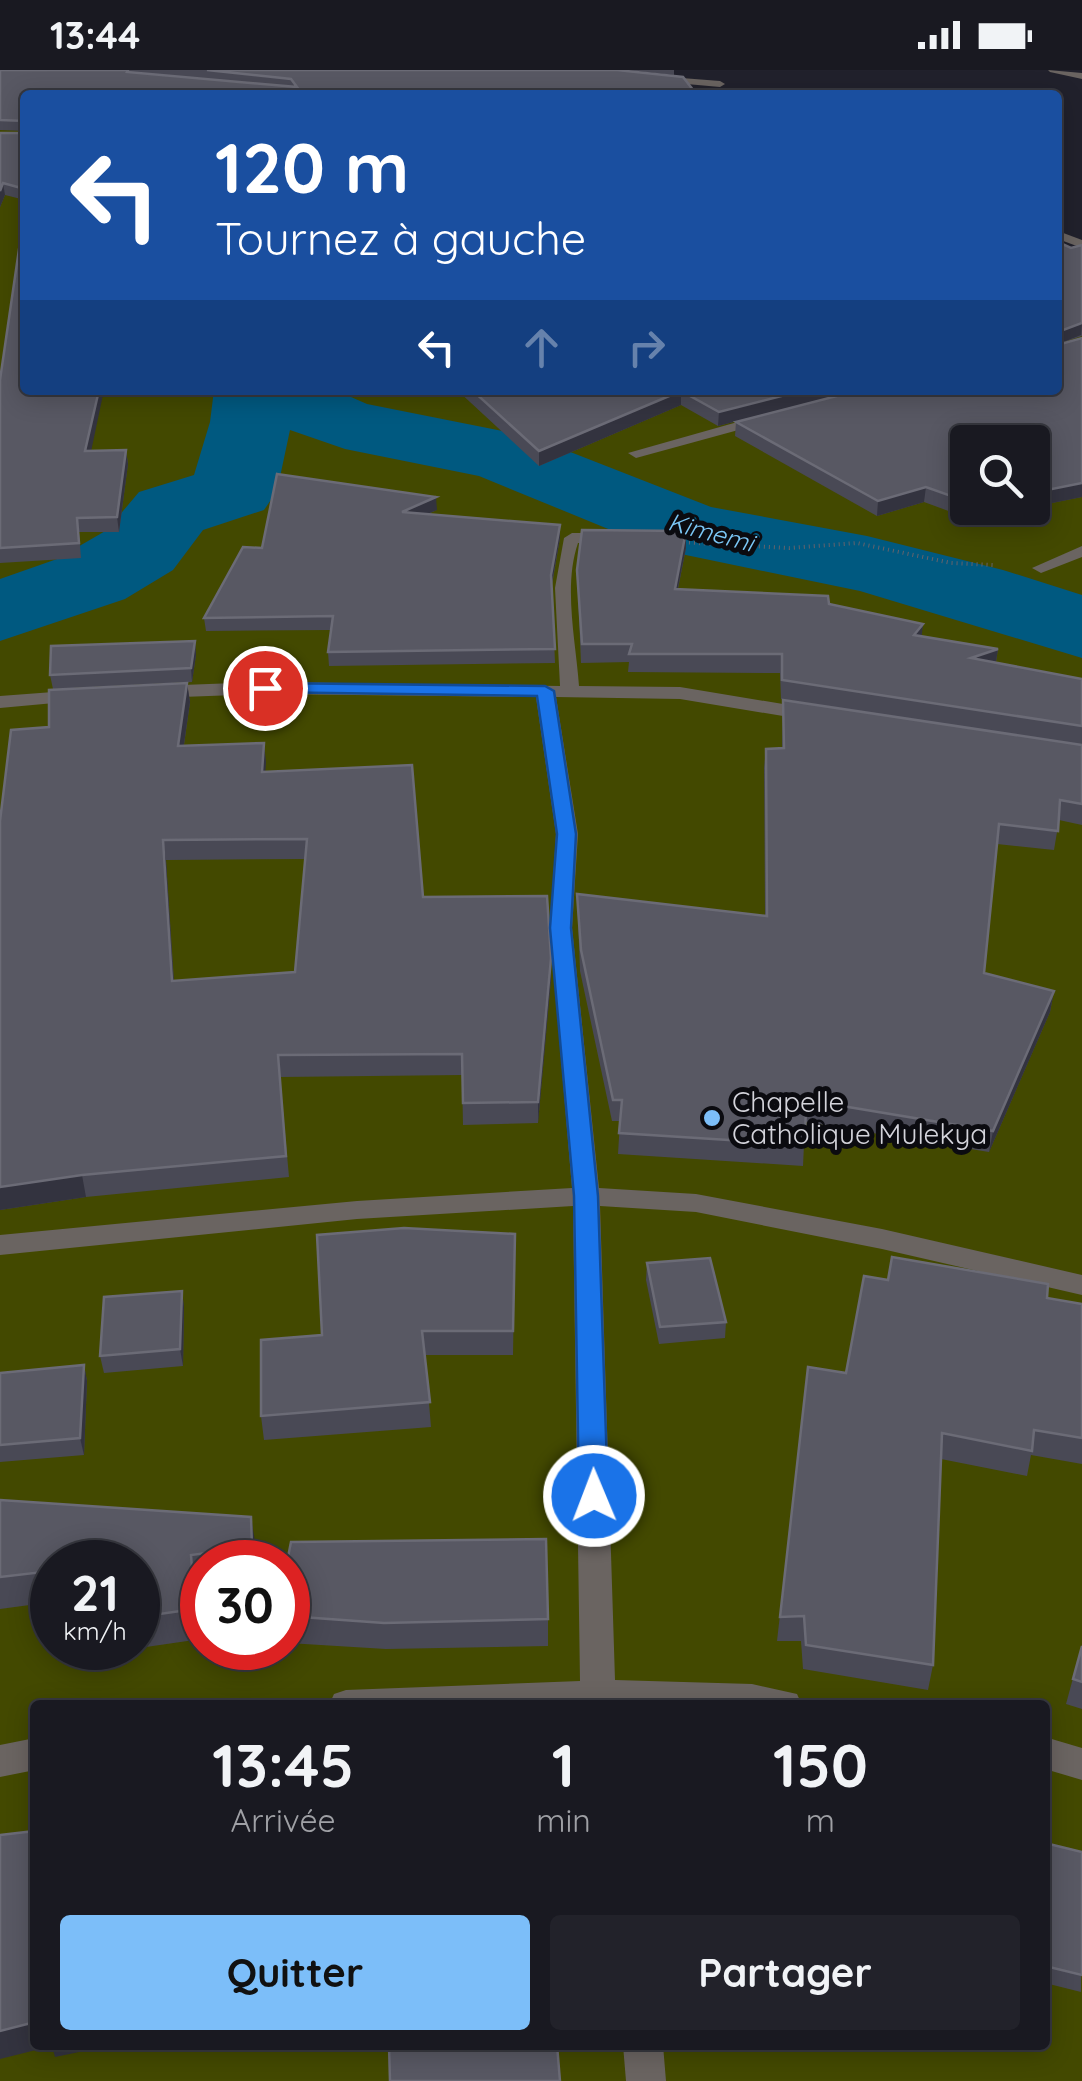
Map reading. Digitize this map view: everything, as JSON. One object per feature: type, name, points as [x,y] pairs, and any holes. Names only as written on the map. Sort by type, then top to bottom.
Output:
[{"type":"street","points":[[709,70],[729,90]]},
{"type":"street","points":[[1053,70],[1082,76]]},
{"type":"street","points":[[641,78],[720,84]]},
{"type":"street","points":[[636,453],[781,415]]},
{"type":"street","points":[[643,540],[572,538],[565,548],[558,691],[567,834],[561,928],[586,1196],[597,1700],[758,1700]]},
{"type":"street","points":[[1040,568],[1082,551]]},
{"type":"street","points":[[138,693],[265,688],[680,693],[833,718]]},
{"type":"street","points":[[0,702],[102,694]]},
{"type":"street","points":[[0,1245],[357,1210],[586,1196],[696,1204],[882,1240],[1082,1286]]},
{"type":"street","points":[[1050,1754],[1082,1764]]},
{"type":"street","points":[[0,1761],[30,1755]]},
{"type":"street","points":[[643,2050],[646,2081]]},
{"type":"path","points":[[643,540],[789,548],[857,543],[951,563],[1040,568]]},
{"type":"green space","points":[[0,95],[20,97],[20,395],[1062,395],[1062,256],[1082,253],[1082,2081],[0,2081]]},
{"type":"building","points":[[0,70],[128,70],[297,87],[291,79],[207,70],[617,70],[683,77],[693,90],[20,90],[20,121],[0,120]]},
{"type":"building","points":[[0,133],[20,133],[20,188],[3,183],[0,191]]},
{"type":"building","points":[[20,242],[20,395],[98,395],[85,451],[126,450],[117,517],[77,518],[79,543],[0,548],[0,380]]},
{"type":"building","points":[[1062,244],[1071,248],[1082,245],[1082,323],[1062,330]]},
{"type":"building","points":[[1082,338],[1082,483],[1050,489],[1050,425],[950,425],[950,496],[926,487],[878,501],[736,422],[841,395],[1062,395],[1062,344]]},
{"type":"building","points":[[477,395],[672,395],[539,451]]},
{"type":"building","points":[[688,395],[785,395],[719,412]]},
{"type":"building","points":[[277,474],[436,497],[402,512],[560,525],[551,575],[555,649],[328,652],[333,616],[204,618],[243,547],[262,548]]},
{"type":"building","points":[[582,530],[686,531],[675,589],[828,596],[829,604],[923,624],[914,635],[998,649],[971,658],[1082,679],[1082,726],[782,680],[782,654],[629,654],[632,644],[582,644],[577,570]]},
{"type":"building","points":[[195,641],[191,668],[50,675],[51,646]]},
{"type":"building","points":[[187,683],[178,746],[264,743],[262,772],[412,765],[423,897],[547,896],[551,958],[538,1102],[463,1103],[462,1054],[278,1055],[286,1156],[82,1175],[0,1187],[0,821],[11,730],[49,727],[49,690]],"holes":[[[307,839],[295,972],[172,981],[163,840]]]},
{"type":"building","points":[[783,700],[1082,745],[1082,804],[1060,800],[1058,831],[999,824],[984,973],[1054,991],[993,1131],[806,1100],[805,1145],[619,1133],[622,1100],[613,1100],[581,950],[577,894],[767,916],[766,749],[784,748]]},
{"type":"building","points":[[404,1228],[515,1234],[513,1331],[422,1331],[430,1402],[261,1416],[261,1340],[322,1335],[317,1235]]},
{"type":"building","points":[[892,1257],[1048,1284],[1047,1298],[1082,1304],[1082,1438],[1034,1430],[1032,1451],[942,1433],[933,1665],[806,1645],[804,1616],[780,1617],[808,1367],[846,1373],[864,1276],[888,1280]]},
{"type":"building","points":[[710,1258],[726,1322],[660,1327],[647,1263]]},
{"type":"building","points":[[182,1291],[180,1349],[100,1356],[104,1297]]},
{"type":"building","points":[[84,1365],[80,1438],[0,1445],[0,1373]]},
{"type":"building","points":[[0,1500],[251,1517],[252,1540],[180,1540],[180,1611],[160,1614],[160,1540],[30,1540],[30,1574],[0,1577]]},
{"type":"building","points":[[546,1539],[548,1619],[384,1623],[310,1618],[310,1542]]},
{"type":"building","points":[[1082,1646],[1082,1682],[1073,1679]]},
{"type":"building","points":[[30,1832],[30,2023],[0,2031],[0,1835]]},
{"type":"building","points":[[1050,1844],[1082,1852],[1082,1975],[1050,1967]]},
{"type":"building","points":[[389,2050],[557,2050],[560,2081],[390,2081]]},
{"type":"waterway","points":[[0,612],[91,579],[140,550],[171,511],[233,491],[251,422],[254,395]]},
{"type":"waterway","name":"Kimemi","points":[[279,395],[345,424],[502,455],[689,530],[867,564],[969,590],[1082,628]]},
{"type":"place","name":"Chapelle Catholique Mulekya","points":[[712,1118]]},
{"type":"route","points":[[265,688],[545,691],[567,834],[561,928],[586,1196],[594,1496]]}]
